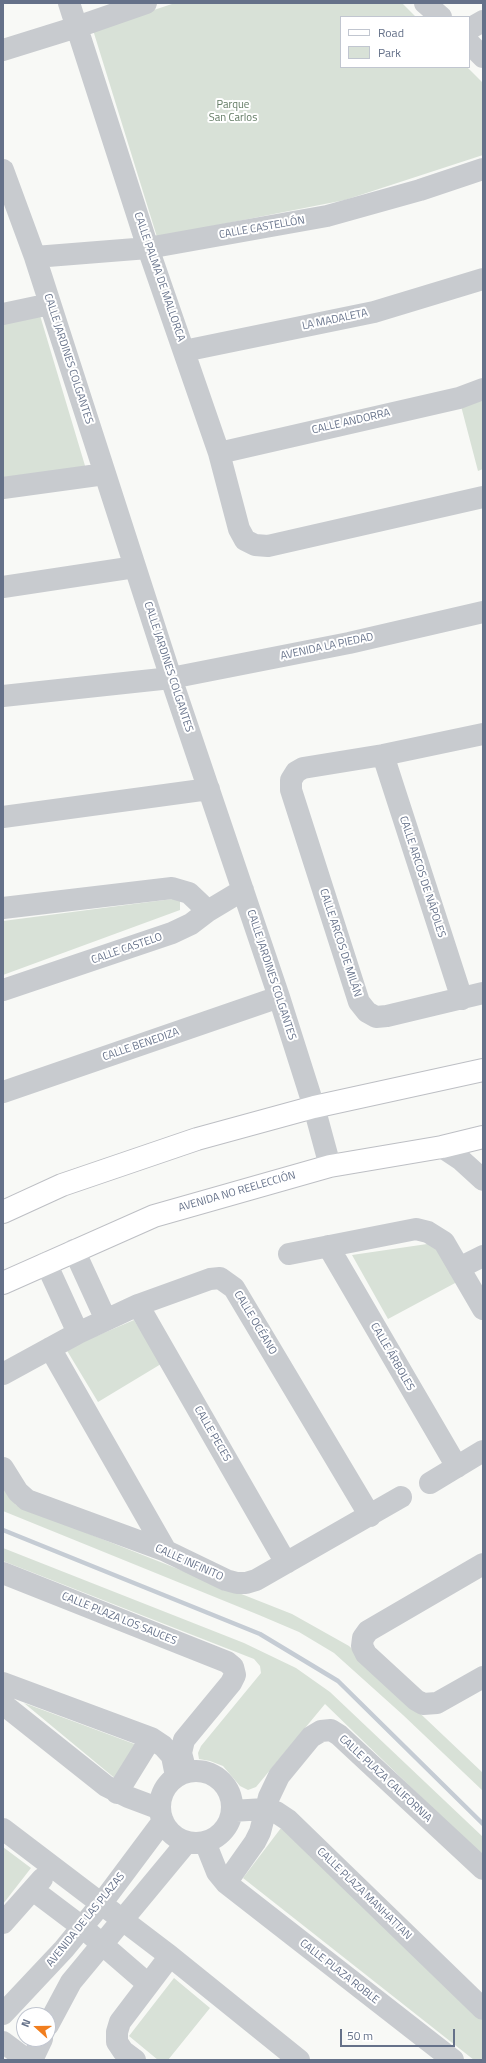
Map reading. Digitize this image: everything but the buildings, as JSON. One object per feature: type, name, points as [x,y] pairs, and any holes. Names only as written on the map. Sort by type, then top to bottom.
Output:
[{"type":"main road","points":[[3,1212],[62,1185],[197,1139],[314,1107],[483,1070]]},
{"type":"main road","name":"AVENIDA NO REELECCIÓN","points":[[3,1280],[154,1216],[330,1166],[442,1147],[483,1138]]},
{"type":"street","name":"CALLE PALMA DE MALLORCA","points":[[69,3],[148,248],[219,453],[239,529],[245,540],[255,545],[268,546],[483,497]]},
{"type":"street","points":[[3,50],[77,27],[146,3]]},
{"type":"street","points":[[425,3],[440,16]]},
{"type":"street","points":[[470,28],[483,21]]},
{"type":"street","points":[[470,44],[483,57]]},
{"type":"street","name":"CALLE CASTELLÓN","points":[[35,257],[148,248],[327,216],[420,190],[483,169]]},
{"type":"street","name":"CALLE JARDINES COLGANTES","points":[[3,170],[11,214],[35,257],[171,678],[210,789],[279,998],[314,1107],[330,1166]]},
{"type":"street","name":"LA MADALETA","points":[[184,351],[374,312],[483,279]]},
{"type":"street","points":[[3,314],[50,304]]},
{"type":"street","name":"CALLE ANDORRA","points":[[219,453],[459,398],[483,389]]},
{"type":"street","points":[[3,488],[105,474]]},
{"type":"street","points":[[3,587],[135,567]]},
{"type":"street","name":"AVENIDA LA PIEDAD","points":[[3,696],[171,678],[349,644],[483,612]]},
{"type":"street","points":[[383,755],[482,739]]},
{"type":"street","name":"CALLE ARCOS DE MILÁN","points":[[383,755],[303,768],[296,772],[292,780],[291,790],[359,1002],[367,1012],[376,1017],[387,1016],[483,993]]},
{"type":"street","name":"CALLE ARCOS DE NÁPOLES","points":[[383,755],[462,999]]},
{"type":"street","points":[[3,817],[210,789]]},
{"type":"street","points":[[3,908],[172,888],[189,893],[208,911]]},
{"type":"street","name":"CALLE CASTELO","points":[[3,990],[172,933],[191,924],[208,911],[243,890]]},
{"type":"street","name":"CALLE BENEDIZA","points":[[3,1092],[279,998]]},
{"type":"street","points":[[442,1147],[460,1159],[483,1180]]},
{"type":"street","points":[[290,1254],[416,1229],[428,1232],[444,1242],[459,1268],[481,1299]]},
{"type":"street","name":"CALLE ÁRBOLES","points":[[328,1246],[457,1467]]},
{"type":"street","points":[[74,1250],[106,1320]]},
{"type":"street","points":[[459,1268],[483,1256]]},
{"type":"street","points":[[46,1263],[78,1333]]},
{"type":"street","name":"CALLE OCÉANO","points":[[3,1374],[78,1333],[138,1305],[210,1279],[220,1278],[228,1282],[234,1288],[370,1516]]},
{"type":"street","name":"CALLE PECES","points":[[138,1305],[286,1563]]},
{"type":"street","points":[[50,1348],[166,1551]]},
{"type":"street","points":[[430,1483],[483,1451]]},
{"type":"street","name":"CALLE INFINITO","points":[[3,1468],[18,1492],[28,1500],[166,1551],[226,1580],[237,1583],[246,1583],[256,1580],[401,1497]]},
{"type":"street","points":[[483,1564],[368,1631],[363,1638],[362,1646],[366,1654],[416,1700],[430,1705],[437,1703],[483,1677]]},
{"type":"street","name":"CALLE PLAZA LOS SAUCES","points":[[3,1573],[227,1662],[234,1667],[234,1675],[231,1683],[184,1740],[181,1753],[181,1775]]},
{"type":"street","points":[[3,1684],[151,1738],[163,1746],[172,1756],[175,1767],[181,1775]]},
{"type":"street","points":[[3,1704],[106,1786],[162,1815]]},
{"type":"street","name":"CALLE PLAZA CALIFORNIA","points":[[265,1809],[273,1786],[279,1776],[312,1736],[320,1731],[330,1730],[339,1735],[483,1869]]},
{"type":"street","points":[[117,1792],[151,1738]]},
{"type":"street","points":[[198,1771],[210,1773],[220,1779],[227,1788],[232,1799],[232,1811],[224,1830],[219,1836],[196,1842],[178,1838],[170,1832],[162,1815],[164,1792],[181,1775],[198,1771]]},
{"type":"street","points":[[226,1883],[255,1842],[260,1832],[265,1809]]},
{"type":"street","name":"CALLE PLAZA MANHATTAN","points":[[232,1811],[265,1809],[276,1812],[288,1820],[483,2009]]},
{"type":"street","name":"AVENIDA DE LAS PLAZAS","points":[[3,2014],[20,1998],[101,1904],[162,1815]]},
{"type":"street","points":[[3,1829],[170,1956],[299,2060]]},
{"type":"street","points":[[56,2010],[71,1982],[196,1842]]},
{"type":"street","name":"CALLE PLAZA ROBLE","points":[[196,1842],[226,1883],[452,2060]]},
{"type":"street","points":[[3,1923],[52,1867]]},
{"type":"street","points":[[33,1890],[82,1927],[148,1984]]},
{"type":"street","points":[[135,2060],[123,2051],[117,2042],[117,2032],[120,2022],[170,1956]]},
{"type":"street","points":[[32,2060],[38,2047]]},
{"type":"green space","name":"Parque San Carlos","points":[[175,3],[402,3],[415,16],[340,16],[340,68],[468,68],[483,83],[483,155],[345,200],[157,237],[93,30]]},
{"type":"green space","points":[[39,312],[86,469],[3,479],[3,320]]},
{"type":"green space","points":[[483,399],[483,469],[478,471],[461,406]]},
{"type":"green space","points":[[180,898],[180,910],[3,975],[3,921]]},
{"type":"green space","points":[[434,1243],[457,1282],[388,1319],[352,1255]]},
{"type":"green space","points":[[134,1320],[161,1364],[98,1402],[66,1349]]},
{"type":"green space","points":[[3,1485],[16,1505],[292,1614],[349,1646],[483,1773],[483,1791],[403,1715],[334,1653],[299,1632],[3,1511]]},
{"type":"green space","points":[[3,1548],[244,1643],[296,1668],[330,1692],[483,1837],[483,1857],[325,1704],[256,1787],[248,1790],[240,1786],[223,1766],[199,1759],[198,1753],[201,1746],[261,1673],[260,1666],[254,1659],[3,1561]]},
{"type":"green space","points":[[24,1703],[137,1745],[117,1780]]},
{"type":"green space","points":[[281,1828],[483,2020],[483,2060],[474,2060],[243,1878]]},
{"type":"green space","points":[[3,1847],[31,1868],[3,1904]]},
{"type":"green space","points":[[174,1978],[210,2008],[168,2060],[158,2060],[129,2036]]},
{"type":"waterway","points":[[3,1530],[260,1634],[338,1681],[483,1824]]}]
